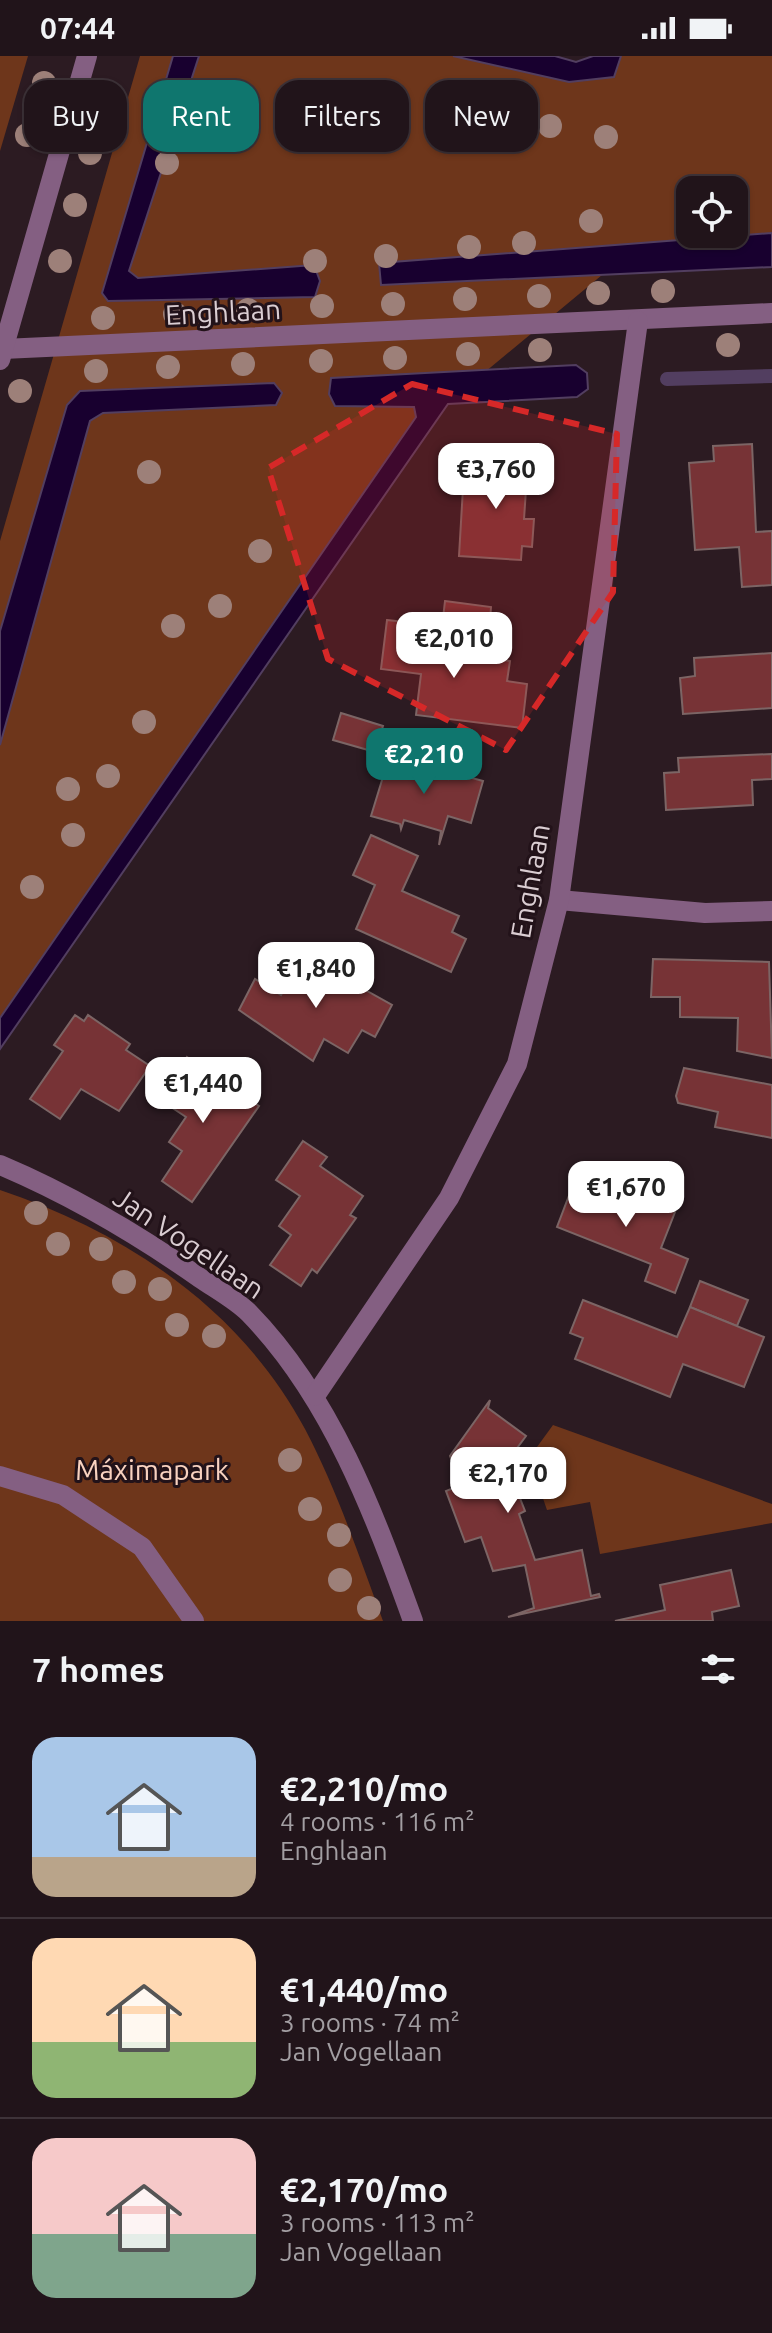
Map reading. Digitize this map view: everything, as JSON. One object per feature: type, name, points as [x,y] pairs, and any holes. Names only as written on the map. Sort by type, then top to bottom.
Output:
[{"type":"street","name":"Enghlaan","points":[[87,56],[2,355],[772,313]]},
{"type":"street","name":"Enghlaan","points":[[315,1396],[449,1198],[517,1064],[559,900],[638,321]]},
{"type":"street","points":[[559,900],[705,913],[772,911]]},
{"type":"street","name":"Jan Vogellaan","points":[[0,1165],[45,1184],[155,1247],[248,1312],[315,1396],[348,1460],[413,1621]]},
{"type":"street","points":[[0,1476],[63,1495],[142,1547],[194,1621]]},
{"type":"highlighted area","points":[[412,384],[617,434],[613,592],[506,750],[328,659],[268,468]]},
{"type":"green space","points":[[0,56],[28,56],[0,151]]},
{"type":"green space","points":[[140,56],[173,56],[166,80],[143,80],[144,152],[102,292],[138,278],[129,271],[168,152],[259,152],[259,80],[191,80],[199,56],[453,56],[569,82],[614,77],[621,56],[772,56],[772,233],[748,235],[748,176],[676,176],[676,240],[379,263],[382,285],[602,275],[485,372],[331,378],[335,406],[414,407],[416,417],[0,1018],[0,745],[90,421],[103,413],[80,391],[0,631],[0,541],[112,152],[127,152],[127,101]]},
{"type":"green space","name":"Máximapark","points":[[0,1190],[92,1228],[135,1253],[176,1280],[248,1347],[278,1386],[317,1452],[383,1621],[0,1621]]},
{"type":"green space","points":[[553,1425],[772,1504],[772,1523],[600,1554],[590,1502],[547,1510],[529,1458]]},
{"type":"shaded area","points":[[173,56],[199,56],[191,80],[166,80]]},
{"type":"shaded area","points":[[453,56],[555,56],[576,62],[593,56],[621,56],[614,77],[569,82]]},
{"type":"shaded area","points":[[144,152],[168,152],[129,271],[138,278],[314,265],[320,281],[315,297],[108,301],[102,293]]},
{"type":"shaded area","points":[[772,233],[772,267],[381,285],[379,263],[676,240],[676,248],[748,248],[748,235]]},
{"type":"shaded area","points":[[576,365],[587,373],[588,389],[577,397],[448,404],[0,1049],[0,1018],[416,417],[414,407],[335,406],[329,394],[331,378]]},
{"type":"shaded area","points":[[274,383],[282,393],[276,405],[103,413],[90,421],[0,745],[0,631],[67,405],[80,391]]},
{"type":"building","points":[[752,444],[756,532],[772,531],[772,585],[742,587],[739,547],[695,550],[689,463],[714,461],[713,446]]},
{"type":"building","points":[[489,457],[528,460],[524,519],[534,519],[532,547],[522,546],[521,560],[459,556],[464,471],[488,472]]},
{"type":"building","points":[[445,601],[491,607],[489,633],[442,627]]},
{"type":"building","points":[[387,620],[431,625],[429,651],[510,661],[507,681],[527,684],[522,728],[416,715],[421,674],[381,669]]},
{"type":"building","points":[[772,653],[772,708],[683,714],[680,678],[695,676],[694,658]]},
{"type":"building","points":[[341,713],[383,726],[375,752],[333,740]]},
{"type":"building","points":[[390,754],[424,764],[422,771],[448,779],[450,772],[483,781],[471,823],[448,816],[439,845],[441,831],[404,820],[401,829],[400,824],[371,816]]},
{"type":"building","points":[[772,754],[772,779],[752,780],[753,805],[666,810],[664,773],[679,772],[678,758]]},
{"type":"building","points":[[371,835],[418,856],[402,891],[459,916],[452,932],[466,939],[451,972],[356,929],[375,885],[353,875]]},
{"type":"building","points":[[308,958],[392,1005],[375,1037],[362,1030],[348,1053],[324,1039],[313,1061],[239,1010],[255,979],[281,995],[288,983],[293,985]]},
{"type":"building","points":[[653,959],[769,962],[772,1058],[737,1051],[738,1018],[680,1017],[680,997],[651,997]]},
{"type":"building","points":[[75,1015],[84,1021],[88,1015],[130,1044],[126,1050],[150,1066],[119,1111],[81,1089],[60,1119],[30,1099],[63,1051],[54,1045]]},
{"type":"building","points":[[187,1057],[259,1106],[192,1202],[162,1181],[182,1151],[169,1142],[186,1117],[159,1099]]},
{"type":"building","points":[[684,1068],[772,1085],[772,1138],[715,1127],[718,1112],[678,1103],[676,1096]]},
{"type":"building","points":[[303,1141],[327,1157],[320,1166],[363,1196],[350,1215],[356,1218],[317,1273],[312,1269],[301,1286],[270,1265],[291,1235],[279,1226],[300,1196],[276,1180]]},
{"type":"building","points":[[591,1179],[675,1212],[661,1248],[688,1259],[675,1293],[645,1281],[651,1264],[557,1227],[570,1193],[583,1198]]},
{"type":"building","points":[[700,1281],[748,1300],[737,1326],[690,1307]]},
{"type":"building","points":[[583,1300],[677,1337],[690,1307],[764,1337],[744,1387],[683,1364],[670,1397],[575,1359],[583,1338],[570,1333]]},
{"type":"building","points":[[490,1400],[488,1408],[526,1436],[506,1463],[525,1511],[519,1514],[535,1560],[582,1550],[591,1596],[599,1594],[600,1597],[508,1617],[534,1608],[525,1565],[493,1571],[481,1537],[465,1542],[446,1491],[461,1485],[450,1456]]},
{"type":"building","points":[[731,1570],[739,1606],[712,1612],[713,1621],[615,1621],[665,1610],[660,1585]]},
{"type":"waterway","points":[[667,379],[772,376]]}]
